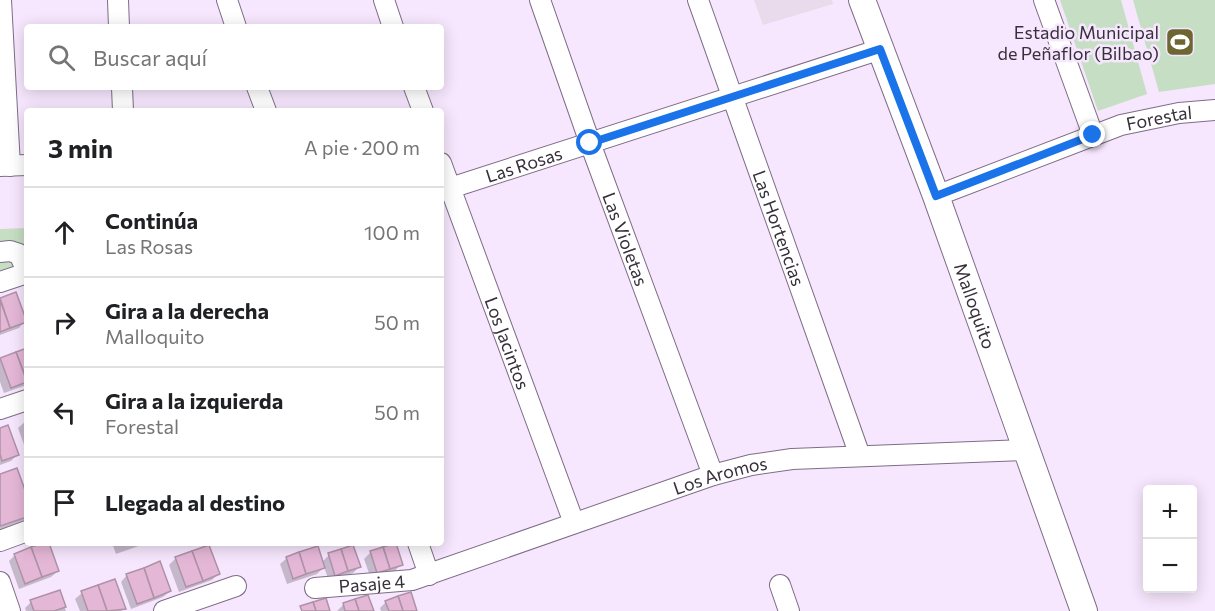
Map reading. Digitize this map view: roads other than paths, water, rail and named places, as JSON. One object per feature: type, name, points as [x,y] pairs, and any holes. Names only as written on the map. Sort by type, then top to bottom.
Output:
[{"type":"street","points":[[1,0],[12,165]]},
{"type":"street","points":[[118,0],[119,24]]},
{"type":"street","points":[[227,0],[235,24]]},
{"type":"street","points":[[384,0],[392,24]]},
{"type":"street","name":"Las Violetas","points":[[540,0],[590,143],[713,475]]},
{"type":"street","name":"Las Hortencias","points":[[698,0],[860,456]]},
{"type":"street","name":"Malloquito","points":[[862,0],[936,196],[1084,611]]},
{"type":"street","points":[[1044,0],[1093,135]]},
{"type":"street","name":"Las Rosas","points":[[445,190],[880,49]]},
{"type":"street","points":[[122,90],[123,108]]},
{"type":"street","points":[[258,90],[265,108]]},
{"type":"street","points":[[415,90],[422,108]]},
{"type":"street","name":"Forestal","points":[[936,196],[1093,135],[1150,118],[1215,110]]},
{"type":"street","name":"Los Jacintos","points":[[445,190],[574,524]]},
{"type":"street","points":[[0,252],[10,251],[19,254],[24,265]]},
{"type":"street","points":[[0,282],[24,273]]},
{"type":"street","points":[[0,409],[24,401]]},
{"type":"street","name":"Los Aromos","points":[[429,575],[713,475],[772,461],[1025,450]]},
{"type":"street","points":[[0,541],[24,532]]},
{"type":"street","points":[[419,546],[429,575]]},
{"type":"street","name":"Pasaje 4","points":[[315,588],[412,580],[429,575]]},
{"type":"street","points":[[0,582],[10,611]]},
{"type":"street","points":[[780,585],[789,611]]},
{"type":"street","points":[[164,611],[236,586]]},
{"type":"place","name":"Estadio Municipal de Peñaflor (Bilbao)","points":[[1180,42]]}]
